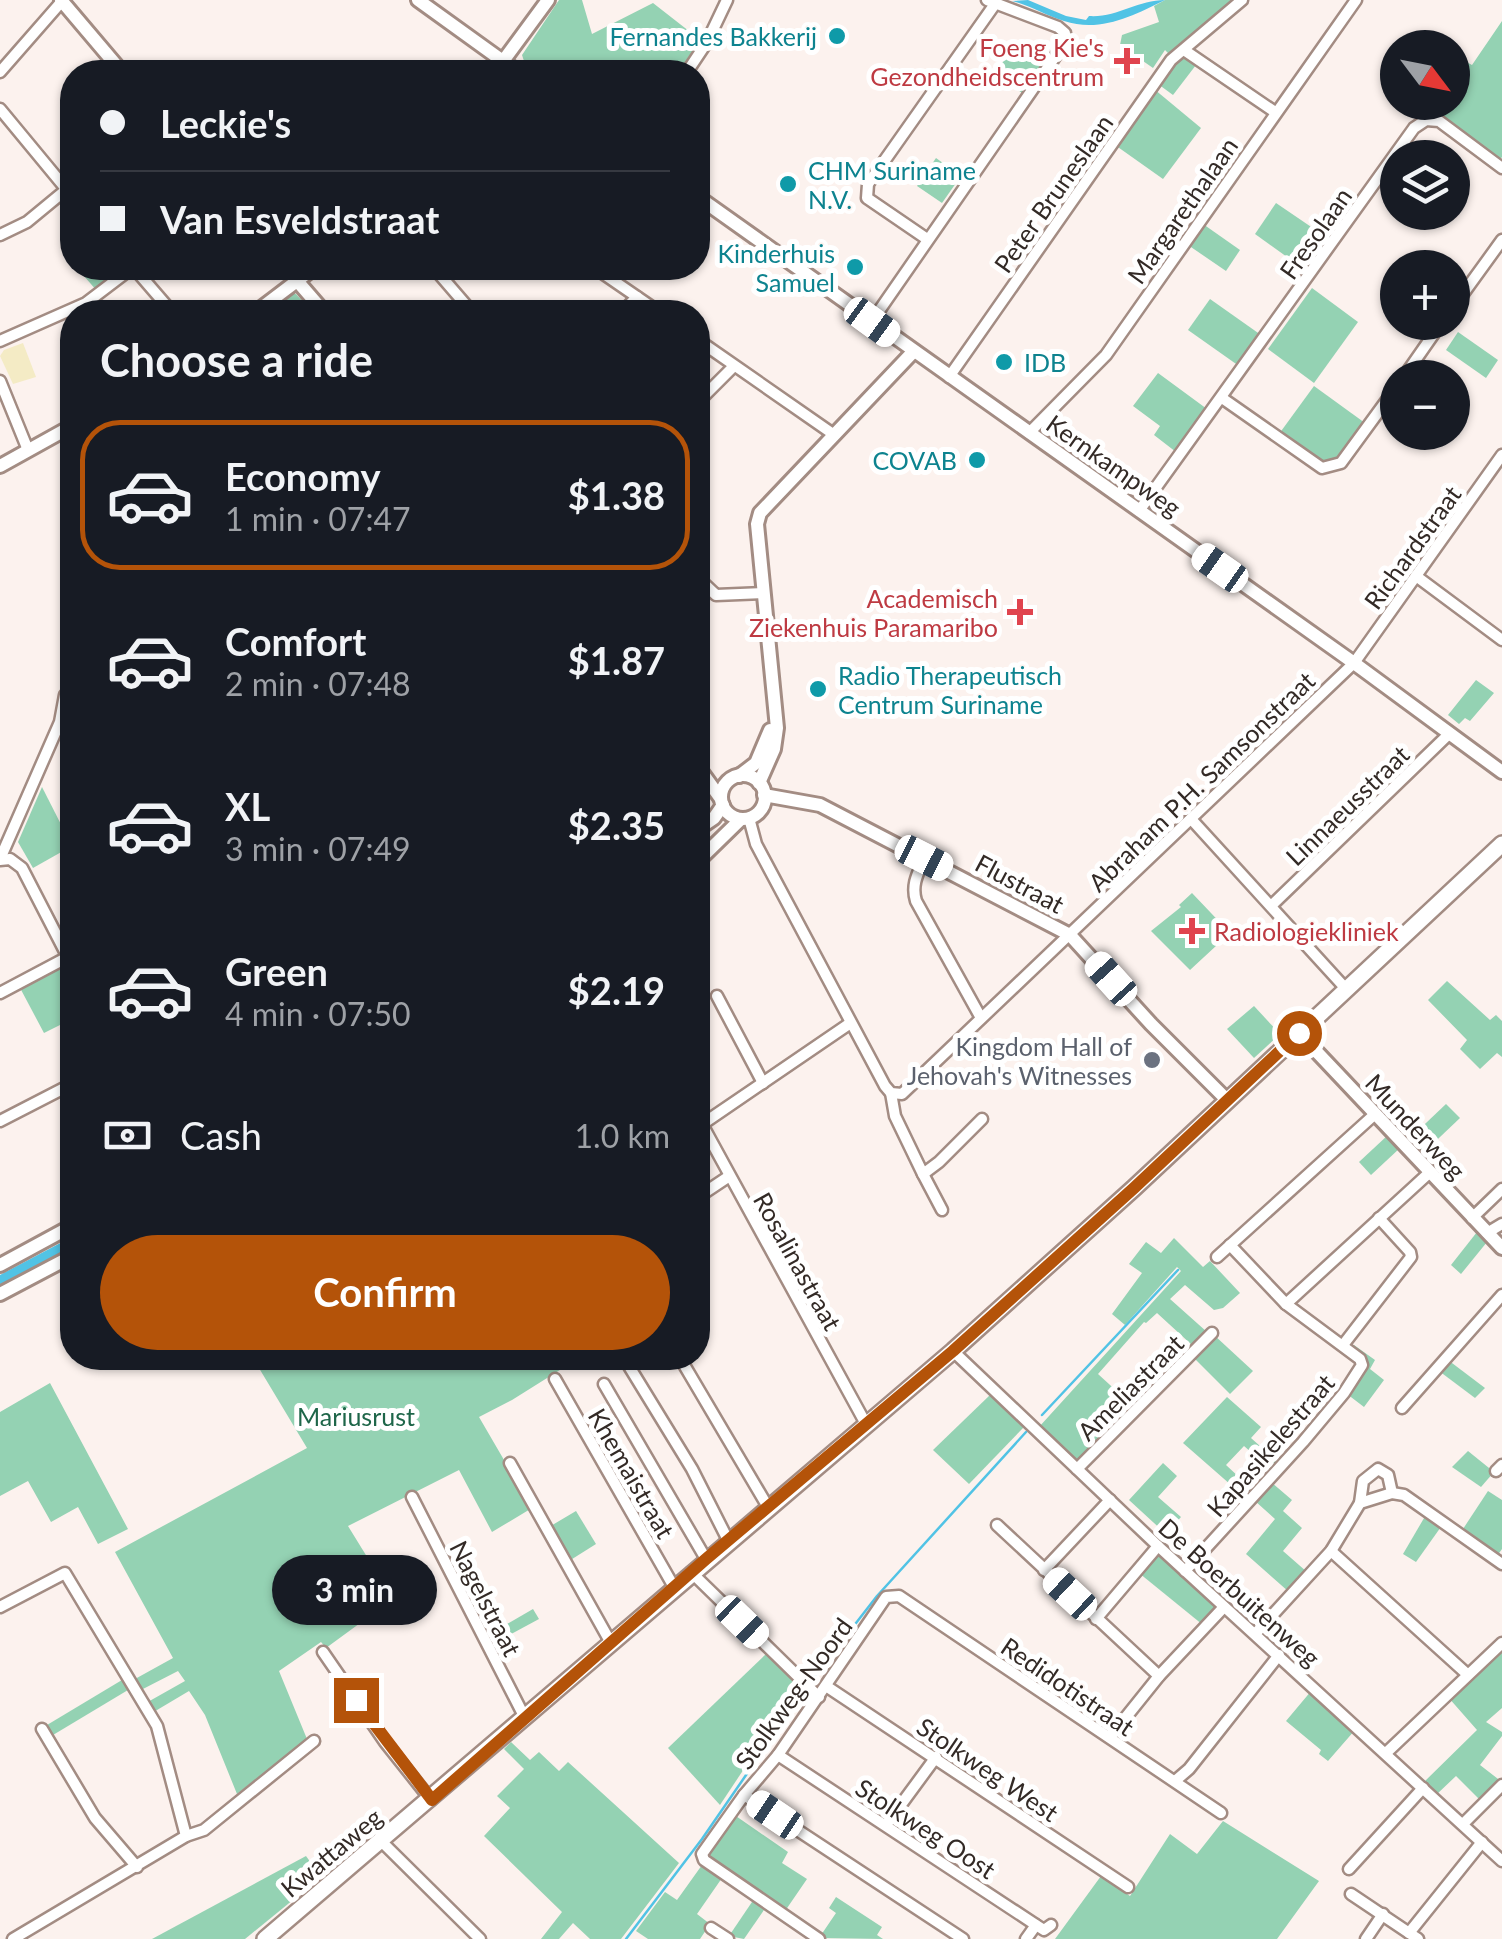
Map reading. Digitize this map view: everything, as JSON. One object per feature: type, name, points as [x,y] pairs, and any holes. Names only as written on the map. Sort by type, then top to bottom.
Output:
[{"type":"main road","name":"Kwattaweg","points":[[266,1939],[953,1351],[1502,844]]},
{"type":"street","points":[[0,72],[62,0],[112,60]]},
{"type":"street","points":[[418,0],[491,60]]},
{"type":"street","points":[[504,60],[548,0]]},
{"type":"street","points":[[694,60],[726,0]]},
{"type":"street","name":"Peter Bruneslaan","points":[[949,377],[1172,60],[1242,0]]},
{"type":"street","name":"Margarethalaan","points":[[1030,433],[1106,355],[1356,0]]},
{"type":"street","points":[[872,322],[1062,51],[1062,29],[991,2],[868,184],[868,198],[928,239]]},
{"type":"street","points":[[1184,50],[1275,112]]},
{"type":"street","points":[[0,109],[60,180]]},
{"type":"street","name":"Fresolaan","points":[[1139,511],[1414,128],[1426,120],[1438,121],[1502,168]]},
{"type":"street","points":[[0,235],[28,222],[60,199]]},
{"type":"street","name":"Kernkampweg","points":[[710,206],[1502,772]]},
{"type":"street","points":[[1470,284],[1502,240]]},
{"type":"street","points":[[90,300],[117,280]]},
{"type":"street","points":[[144,280],[161,300]]},
{"type":"street","points":[[444,280],[462,300]]},
{"type":"street","points":[[612,280],[641,300]]},
{"type":"street","points":[[272,300],[298,281],[314,300]]},
{"type":"street","points":[[634,300],[637,297]]},
{"type":"street","points":[[0,341],[60,314]]},
{"type":"street","points":[[710,349],[833,434]]},
{"type":"street","points":[[710,849],[755,805],[774,749],[775,708],[756,524],[760,513],[913,352]]},
{"type":"street","points":[[710,390],[734,366]]},
{"type":"street","points":[[0,380],[28,450]]},
{"type":"street","points":[[1222,398],[1322,468],[1341,463],[1380,410]]},
{"type":"street","points":[[0,466],[60,433]]},
{"type":"street","name":"Richardstraat","points":[[1354,663],[1498,471],[1502,455]]},
{"type":"street","points":[[1416,576],[1502,640]]},
{"type":"street","points":[[710,589],[716,595],[764,593]]},
{"type":"street","name":"Abraham P.H. Samsonstraat","points":[[897,1094],[1192,820],[1354,663]]},
{"type":"street","points":[[710,821],[734,778],[761,756],[775,708]]},
{"type":"street","points":[[60,722],[0,859],[10,859],[22,868],[60,942]]},
{"type":"street","name":"Linnaeusstraat","points":[[1272,905],[1450,733]]},
{"type":"street","points":[[710,775],[752,778],[756,844],[850,1024],[897,1094],[895,1116],[942,1210]]},
{"type":"street","points":[[710,784],[731,815],[755,805]]},
{"type":"street","name":"Flustraat","points":[[755,805],[798,800],[820,805],[1070,934],[1227,1100]]},
{"type":"street","points":[[1192,820],[1347,990]]},
{"type":"street","points":[[924,858],[915,879],[916,901],[981,1018]]},
{"type":"street","points":[[0,993],[60,966]]},
{"type":"street","points":[[717,996],[763,1083]]},
{"type":"street","points":[[710,1114],[850,1024]]},
{"type":"street","name":"Munderweg","points":[[1299,1033],[1502,1248]]},
{"type":"street","points":[[0,1121],[60,1090]]},
{"type":"street","points":[[1218,1257],[1374,1114]]},
{"type":"street","points":[[924,1174],[982,1119]]},
{"type":"street","name":"Rosalinastraat","points":[[710,1142],[866,1424]]},
{"type":"street","points":[[1286,1304],[1429,1173]]},
{"type":"street","points":[[710,1189],[728,1177]]},
{"type":"street","points":[[1472,1218],[1502,1189]]},
{"type":"street","points":[[1230,1245],[1286,1304],[1344,1345],[1411,1257],[1379,1218]]},
{"type":"street","points":[[1487,1233],[1502,1224]]},
{"type":"street","points":[[0,1265],[60,1232]]},
{"type":"street","points":[[0,1294],[60,1262]]},
{"type":"street","points":[[1402,1408],[1502,1295]]},
{"type":"street","name":"Ameliastraat","points":[[1077,1469],[1212,1333]]},
{"type":"street","name":"Kapasikelestraat","points":[[1186,1571],[1303,1442],[1360,1371],[1360,1359],[1344,1345]]},
{"type":"street","name":"De Boerbuitenweg","points":[[953,1351],[1158,1546],[1502,1861]]},
{"type":"street","points":[[631,1370],[692,1470],[728,1540]]},
{"type":"street","points":[[687,1370],[768,1507]]},
{"type":"street","name":"Khemaistraat","points":[[555,1379],[674,1587]]},
{"type":"street","points":[[604,1384],[706,1559]]},
{"type":"street","points":[[510,1463],[612,1643]]},
{"type":"street","points":[[1255,1634],[1331,1551],[1360,1503],[1367,1475],[1378,1469],[1388,1475],[1392,1493]]},
{"type":"street","points":[[1360,1503],[1392,1493],[1404,1494],[1502,1564]]},
{"type":"street","name":"Nagelstraat","points":[[412,1498],[525,1718]]},
{"type":"street","points":[[1044,1570],[1110,1500]]},
{"type":"street","points":[[997,1524],[1159,1676]]},
{"type":"street","points":[[1096,1619],[1158,1546]]},
{"type":"street","points":[[1331,1551],[1468,1674]]},
{"type":"street","points":[[0,1608],[65,1572],[157,1726],[186,1836]]},
{"type":"street","name":"Stolkweg West","points":[[692,1572],[822,1691],[936,1758],[1128,1887]]},
{"type":"street","name":"Stolkweg-Noord","points":[[819,1939],[704,1860],[702,1854],[744,1794],[778,1755],[886,1598],[892,1595]]},
{"type":"street","name":"Redidotistraat","points":[[892,1595],[1221,1813]]},
{"type":"street","points":[[1110,1737],[1159,1676],[1224,1607]]},
{"type":"street","points":[[1386,1753],[1502,1642]]},
{"type":"street","points":[[324,1652],[385,1742],[432,1800]]},
{"type":"street","points":[[1175,1781],[1202,1754],[1279,1655]]},
{"type":"street","points":[[42,1729],[95,1818],[137,1867]]},
{"type":"street","points":[[13,1939],[186,1836],[204,1830],[314,1741]]},
{"type":"street","name":"Stolkweg Oost","points":[[778,1755],[1036,1925]]},
{"type":"street","points":[[886,1825],[936,1758]]},
{"type":"street","points":[[1462,1824],[1502,1786]]},
{"type":"street","points":[[1349,1868],[1423,1788]]},
{"type":"street","points":[[744,1794],[963,1939]]},
{"type":"street","points":[[382,1842],[480,1939]]},
{"type":"street","points":[[1352,1894],[1413,1936],[1482,1842]]},
{"type":"street","points":[[1366,1939],[1383,1914]]},
{"type":"street","points":[[1026,1939],[1036,1925],[1044,1930],[1051,1925]]},
{"type":"street","points":[[712,1928],[728,1939]]},
{"type":"green space","points":[[559,0],[582,0],[592,34],[653,3],[694,35],[689,46],[694,49],[686,60],[524,60],[522,55]]},
{"type":"green space","points":[[1165,0],[1236,0],[1170,55],[1165,50],[1153,68],[1120,45],[1122,35],[1159,22],[1154,6]]},
{"type":"green space","points":[[1502,21],[1499,161],[1434,120],[1470,120],[1472,65]]},
{"type":"green space","points":[[1014,46],[1041,67],[1022,93],[995,73]]},
{"type":"green space","points":[[1184,57],[1196,65],[1173,95],[1158,84],[1173,64]]},
{"type":"green space","points":[[1154,89],[1201,128],[1163,179],[1115,145]]},
{"type":"green space","points":[[936,158],[961,176],[942,203],[917,186]]},
{"type":"green space","points":[[1276,203],[1323,235],[1301,267],[1255,234]]},
{"type":"green space","points":[[1203,224],[1240,250],[1226,271],[1188,245]]},
{"type":"green space","points":[[87,280],[109,280],[97,291]]},
{"type":"green space","points":[[1312,288],[1358,322],[1314,383],[1268,349]]},
{"type":"green space","points":[[296,294],[302,300],[281,300]]},
{"type":"green space","points":[[1210,299],[1261,335],[1239,366],[1188,330]]},
{"type":"green space","points":[[1453,340],[1469,340],[1498,360],[1486,378],[1470,367],[1470,360],[1460,360],[1446,350]]},
{"type":"green space","points":[[1158,373],[1207,409],[1176,452],[1154,435],[1160,426],[1133,406]]},
{"type":"green space","points":[[1314,386],[1365,423],[1340,458],[1322,464],[1279,434]]},
{"type":"green space","points":[[1476,680],[1494,693],[1470,721],[1465,718],[1459,724],[1448,715]]},
{"type":"green space","points":[[42,787],[60,822],[60,853],[33,868],[18,842]]},
{"type":"green space","name":"Radiologiekliniek","points":[[1192,893],[1230,933],[1190,970],[1151,931]]},
{"type":"green space","points":[[60,966],[60,1025],[44,1033],[19,986]]},
{"type":"green space","points":[[1447,981],[1490,1020],[1496,1015],[1502,1021],[1502,1057],[1497,1053],[1480,1069],[1460,1049],[1467,1040],[1428,1000]]},
{"type":"green space","points":[[1254,1006],[1280,1034],[1254,1058],[1227,1029]]},
{"type":"green space","points":[[1446,1104],[1460,1118],[1420,1156],[1406,1142]]},
{"type":"green space","points":[[1388,1135],[1400,1148],[1371,1175],[1359,1162]]},
{"type":"green space","points":[[1477,1232],[1487,1242],[1461,1274],[1451,1265]]},
{"type":"green space","points":[[1174,1238],[1203,1267],[1210,1261],[1240,1293],[1223,1308],[1214,1310],[1185,1285],[1170,1299],[1207,1332],[1193,1346],[1157,1313],[1144,1322],[1098,1374],[1133,1406],[1082,1458],[1074,1459],[1039,1427],[1181,1271],[1177,1267],[1125,1325],[1112,1314],[1142,1273],[1129,1264],[1146,1242],[1161,1253]]},
{"type":"green space","points":[[1214,1335],[1253,1371],[1230,1394],[1192,1356]]},
{"type":"green space","points":[[1354,1345],[1375,1360],[1370,1369],[1384,1380],[1364,1407],[1347,1394],[1361,1375],[1351,1348]]},
{"type":"green space","points":[[1448,1360],[1485,1388],[1475,1398],[1439,1371]]},
{"type":"green space","name":"Mariusrust","points":[[260,1370],[560,1370],[479,1417],[532,1508],[492,1532],[459,1470],[348,1526],[393,1599],[326,1648],[321,1642],[279,1671],[307,1739],[237,1794],[205,1715],[189,1691],[152,1713],[146,1703],[185,1681],[178,1671],[141,1690],[135,1679],[173,1658],[115,1552],[307,1448]]},
{"type":"green space","points":[[50,1383],[128,1529],[98,1544],[78,1507],[51,1522],[28,1481],[0,1496],[0,1412]]},
{"type":"green space","points":[[990,1395],[1024,1427],[969,1484],[933,1450]]},
{"type":"green space","points":[[1227,1397],[1261,1427],[1251,1438],[1279,1463],[1273,1471],[1244,1446],[1226,1465],[1254,1491],[1247,1499],[1183,1443]]},
{"type":"green space","points":[[1468,1451],[1494,1472],[1481,1487],[1452,1467]]},
{"type":"green space","points":[[1163,1463],[1177,1476],[1158,1497],[1181,1517],[1166,1534],[1129,1500]]},
{"type":"green space","points":[[1271,1482],[1292,1500],[1283,1511],[1302,1528],[1283,1551],[1307,1572],[1289,1592],[1246,1554],[1275,1519],[1255,1501]]},
{"type":"green space","points":[[1488,1491],[1502,1500],[1502,1549],[1497,1556],[1461,1532]]},
{"type":"green space","points":[[576,1511],[596,1544],[569,1561],[549,1527]]},
{"type":"green space","points":[[1427,1513],[1443,1524],[1416,1562],[1403,1554]]},
{"type":"green space","points":[[1158,1553],[1216,1604],[1203,1625],[1139,1573]]},
{"type":"green space","points":[[533,1609],[539,1619],[493,1644],[488,1635]]},
{"type":"green space","points":[[1502,1648],[1502,1708],[1486,1722],[1502,1732],[1502,1736],[1480,1765],[1502,1782],[1482,1802],[1456,1776],[1436,1795],[1423,1783],[1477,1730],[1448,1697]]},
{"type":"green space","points":[[766,1654],[799,1686],[720,1805],[668,1748]]},
{"type":"green space","points":[[122,1680],[128,1690],[53,1735],[47,1725]]},
{"type":"green space","points":[[1312,1690],[1355,1730],[1328,1761],[1319,1754],[1321,1750],[1286,1721]]},
{"type":"green space","points":[[511,1742],[530,1760],[539,1752],[559,1771],[568,1762],[679,1863],[621,1939],[590,1939],[573,1923],[559,1939],[541,1939],[562,1912],[484,1836],[510,1808],[497,1796],[524,1769],[504,1749]]},
{"type":"green space","points":[[733,1814],[788,1852],[782,1863],[807,1879],[783,1914],[703,1860]]},
{"type":"green space","points":[[1223,1821],[1319,1881],[1277,1939],[1055,1939],[1101,1876],[1130,1896],[1170,1834],[1197,1854]]},
{"type":"green space","points":[[306,1856],[321,1877],[245,1939],[152,1939]]},
{"type":"green space","points":[[702,1865],[722,1878],[697,1914],[710,1924],[700,1939],[648,1939],[636,1931],[665,1892],[677,1900]]},
{"type":"green space","points":[[836,1897],[882,1927],[877,1935],[883,1939],[819,1938],[836,1913],[829,1908]]},
{"type":"green space","points":[[754,1899],[766,1907],[744,1939],[729,1936]]},
{"type":"sand","points":[[23,343],[36,377],[13,384],[0,356],[4,350]]},
{"type":"water","points":[[1028,0],[1086,20],[1089,16],[1165,0],[1128,17],[1090,25],[1064,21],[1012,1]]},
{"type":"waterway","points":[[0,1280],[60,1248]]},
{"type":"waterway","points":[[1042,1415],[1178,1270]]},
{"type":"waterway","points":[[811,1681],[877,1596],[1026,1432]]},
{"type":"waterway","points":[[626,1939],[702,1839],[806,1688]]},
{"type":"place","name":"Fernandes Bakkerij","points":[[837,36]]},
{"type":"place","name":"Foeng Kie's Gezondheidscentrum","points":[[1127,61]]},
{"type":"place","name":"CHM Suriname N.V.","points":[[788,184]]},
{"type":"place","name":"Kinderhuis Samuel","points":[[855,267]]},
{"type":"place","name":"IDB","points":[[1004,362]]},
{"type":"place","name":"COVAB","points":[[977,460]]},
{"type":"place","name":"Academisch Ziekenhuis Paramaribo","points":[[1020,612]]},
{"type":"place","name":"Radio Therapeutisch Centrum Suriname","points":[[818,689]]},
{"type":"place","name":"Radiologiekliniek","points":[[1192,931]]},
{"type":"place","name":"Kingdom Hall of Jehovah's Witnesses","points":[[1152,1060]]},
{"type":"route","points":[[356,1700],[432,1800],[706,1559],[953,1351],[1299,1033]]}]
